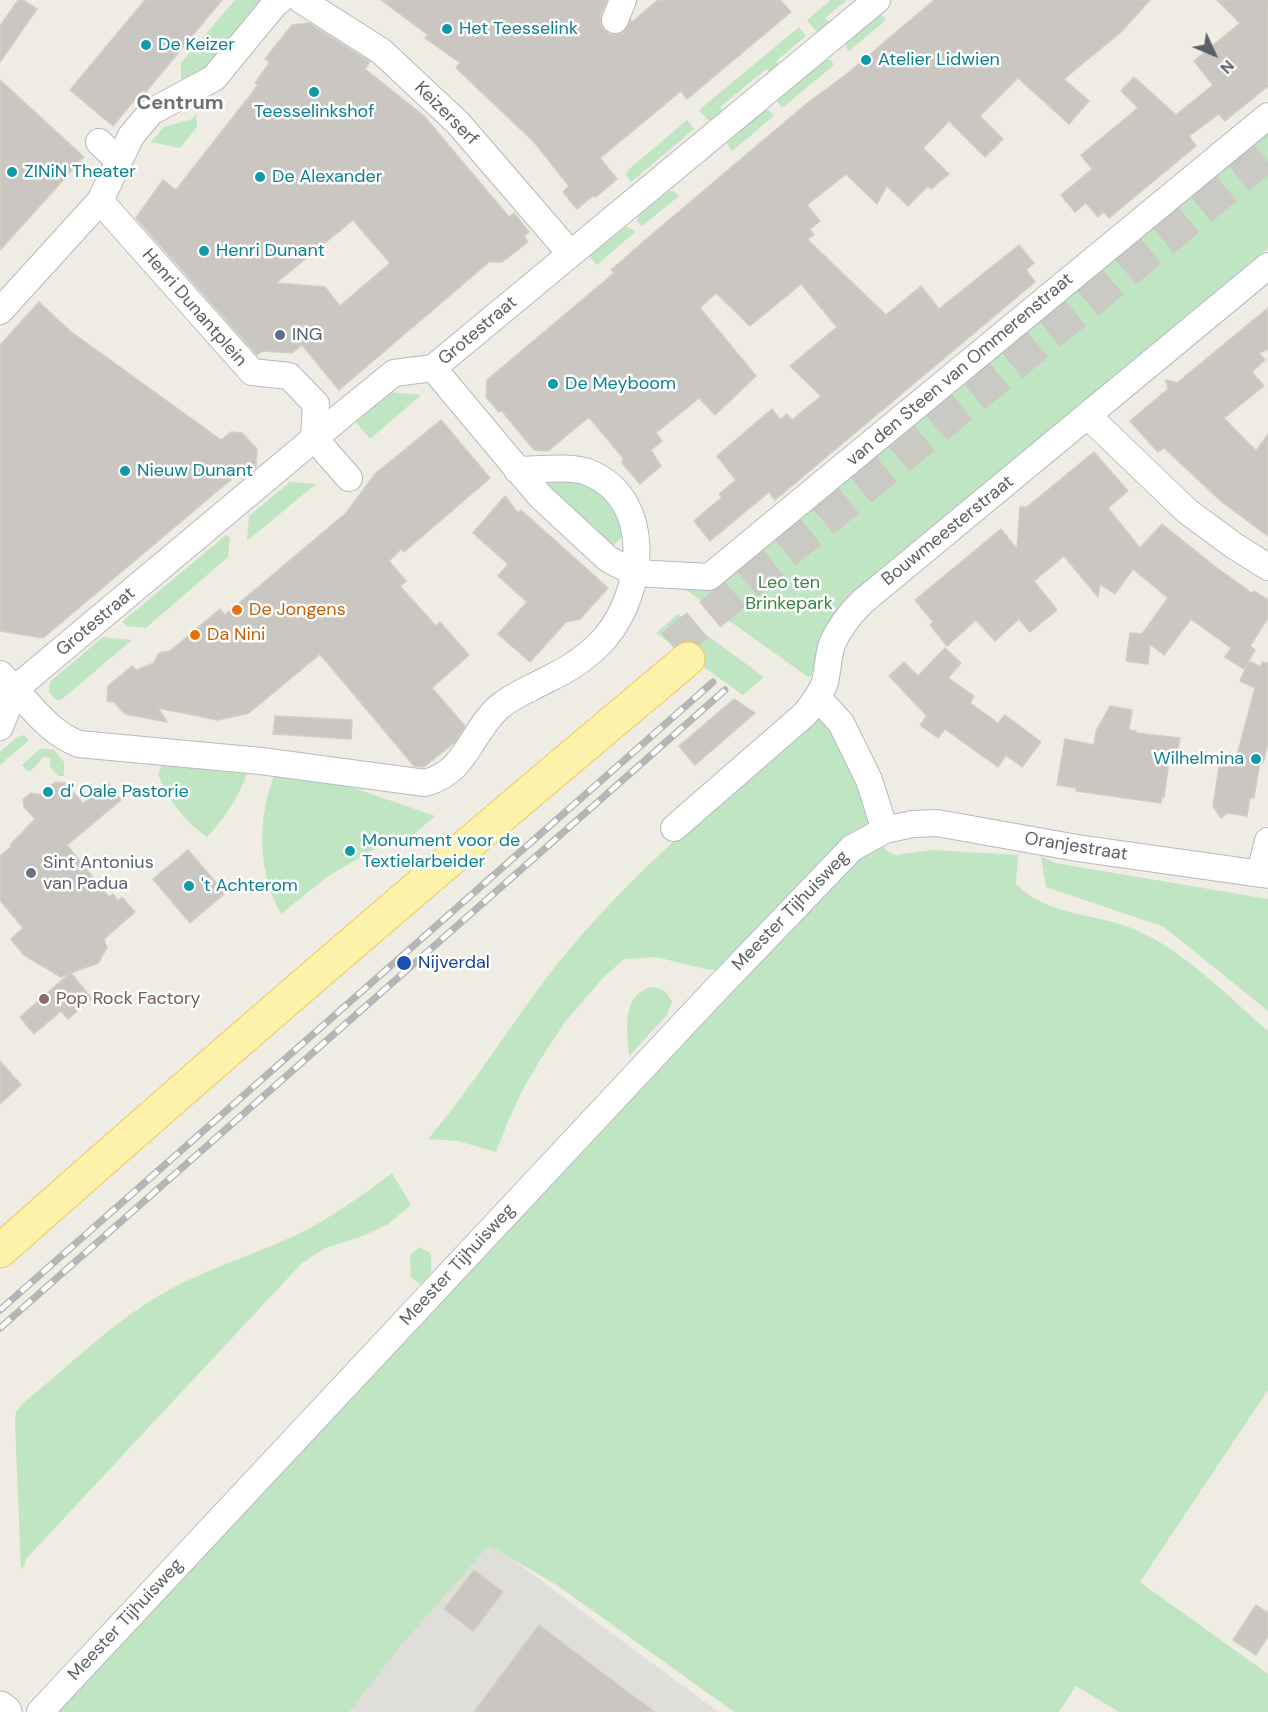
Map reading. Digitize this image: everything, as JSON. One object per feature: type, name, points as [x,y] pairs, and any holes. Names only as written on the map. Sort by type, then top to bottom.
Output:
[{"type":"main road","points":[[0,1226],[235,1016],[519,773],[680,653],[0,1251]]},
{"type":"street","points":[[0,311],[100,201],[131,136],[151,111],[214,78],[280,0]]},
{"type":"street","name":"Keizerserf","points":[[301,0],[381,51],[458,123],[570,254]]},
{"type":"street","name":"Grotestraat","points":[[0,727],[8,682],[394,372],[433,368],[877,0]]},
{"type":"street","name":"van den Steen van Ommerenstraat","points":[[635,573],[710,577],[1268,116]]},
{"type":"street","points":[[99,142],[119,161]]},
{"type":"street","name":"Henri Dunantplein","points":[[100,201],[252,372],[289,376],[316,404],[314,438]]},
{"type":"street","name":"Bouwmeesterstraat","points":[[674,828],[806,714],[818,698],[825,682],[832,644],[850,613],[1268,266]]},
{"type":"street","points":[[433,368],[540,496],[609,560],[635,573]]},
{"type":"street","points":[[1088,416],[1187,510],[1233,545],[1268,567]]},
{"type":"street","points":[[314,438],[349,478]]},
{"type":"street","points":[[8,682],[54,729],[67,740],[79,744],[261,761],[425,783],[438,780],[458,764],[483,724],[498,708],[512,697],[579,661],[605,638],[624,606],[635,573],[633,519],[627,505],[598,477],[587,472],[573,470],[517,470]]},
{"type":"street","points":[[818,698],[841,723],[869,780],[885,830]]},
{"type":"street","name":"Oranjestraat","points":[[885,830],[912,824],[937,823],[1066,846],[1264,874]]},
{"type":"street","name":"Meester Tijhuisweg","points":[[40,1712],[412,1312],[835,864],[862,841],[885,830]]},
{"type":"street","points":[[1264,874],[1268,841]]},
{"type":"street","points":[[0,1708],[5,1712]]},
{"type":"shaded area","points":[[488,1541],[718,1712],[342,1712]]},
{"type":"green space","points":[[235,0],[264,0],[210,66],[181,80],[181,63]]},
{"type":"green space","points":[[831,0],[847,0],[825,18],[831,25],[818,33],[807,20]]},
{"type":"green space","points":[[878,14],[886,20],[849,51],[846,41]]},
{"type":"green space","points":[[799,27],[806,36],[776,61],[781,67],[772,74],[766,69],[720,107],[724,113],[712,122],[707,119],[699,110]]},
{"type":"green space","points":[[825,60],[831,60],[834,65],[782,108],[777,101],[779,96]]},
{"type":"green space","points":[[764,110],[769,110],[774,116],[732,151],[727,143],[729,139]]},
{"type":"green space","points":[[196,114],[197,127],[180,148],[151,142],[164,127],[192,119]]},
{"type":"green space","points":[[687,120],[694,129],[631,182],[626,175],[628,170]]},
{"type":"green space","name":"Leo ten Brinkepark","points":[[1268,125],[1268,248],[1241,271],[1240,281],[1232,288],[1222,286],[1193,310],[1192,321],[923,544],[819,673],[812,671],[812,675],[808,677],[679,585]]},
{"type":"green space","points":[[669,191],[674,191],[679,196],[642,226],[637,221],[638,215]]},
{"type":"green space","points":[[628,227],[635,232],[597,265],[589,256]]},
{"type":"green space","points":[[387,392],[421,395],[370,439],[354,420]]},
{"type":"green space","points":[[546,481],[582,481],[602,494],[617,509],[623,536],[612,547],[542,484]]},
{"type":"green space","points":[[290,482],[316,484],[247,541],[249,516]]},
{"type":"green space","points":[[226,535],[230,538],[228,557],[146,628],[127,626],[122,622]]},
{"type":"green space","points":[[678,614],[764,677],[743,695],[656,633]]},
{"type":"green space","points":[[103,637],[132,640],[61,700],[56,700],[49,692],[50,682]]},
{"type":"green space","points":[[819,719],[828,723],[855,773],[871,821],[867,828],[730,961],[717,970],[656,957],[624,959],[602,979],[565,1022],[547,1049],[525,1085],[496,1152],[458,1141],[428,1139],[578,939],[632,881],[719,800],[809,722]]},
{"type":"green space","points":[[24,735],[29,740],[0,765],[0,752],[17,737]]},
{"type":"green space","points":[[41,748],[54,750],[64,762],[64,776],[58,776],[50,766],[50,758],[42,757],[30,771],[22,765]]},
{"type":"green space","points":[[162,764],[249,768],[232,805],[207,837],[184,817],[167,793],[158,774]]},
{"type":"green space","points":[[276,771],[357,789],[435,816],[406,841],[401,838],[367,853],[327,877],[281,914],[267,880],[262,843],[265,806]]},
{"type":"green space","points":[[883,846],[895,855],[932,850],[1018,855],[1016,884],[1028,894],[1056,908],[1119,924],[1153,938],[1188,961],[1268,1031],[1268,1390],[1140,1582],[1268,1674],[1268,1712],[1119,1712],[1076,1686],[1059,1712],[734,1712],[558,1586],[489,1545],[401,1645],[349,1712],[60,1712],[61,1704],[847,868],[865,854]]},
{"type":"green space","points":[[1041,856],[1055,863],[1268,899],[1268,1011],[1164,927],[1046,887]]},
{"type":"green space","points":[[651,987],[664,991],[672,1002],[667,1015],[629,1056],[627,1026],[630,1006],[634,998]]},
{"type":"green space","points":[[392,1173],[411,1205],[388,1224],[363,1236],[325,1248],[301,1264],[25,1560],[26,1563],[21,1569],[15,1423],[16,1412],[23,1403],[137,1309],[172,1288],[309,1228],[346,1206]]},
{"type":"green space","points":[[420,1247],[430,1253],[431,1267],[428,1279],[420,1284],[411,1277],[410,1255]]},
{"type":"building","points":[[18,0],[23,0],[37,9],[0,62],[0,26]]},
{"type":"building","name":"De Keizer","points":[[145,0],[222,0],[145,93],[143,90],[113,126],[70,90]]},
{"type":"building","points":[[381,0],[607,0],[600,23],[609,34],[617,35],[625,31],[631,20],[632,22],[658,0],[780,0],[791,12],[687,99],[681,91],[600,158],[617,179],[577,209],[563,192],[569,186],[534,142],[456,68],[460,63],[425,38],[428,35]]},
{"type":"building","points":[[934,0],[1150,0],[1121,32],[1064,79],[1089,101],[1069,124],[1018,78],[980,116],[1003,139],[985,157],[949,121],[923,148],[949,174],[931,189],[928,186],[908,206],[887,186],[877,204],[846,174],[807,205],[820,221],[810,229],[814,235],[807,239],[886,315],[921,286],[939,309],[1019,245],[1034,263],[1026,270],[1035,282],[775,500],[769,492],[710,541],[694,521],[722,497],[719,494],[736,480],[717,456],[772,409],[780,419],[787,414],[792,420],[821,396],[790,366],[837,327],[801,284],[750,326],[716,293],[700,308],[756,376],[715,415],[699,398],[656,433],[662,441],[651,450],[661,466],[640,484],[622,463],[623,458],[589,417],[548,451],[534,450],[501,410],[499,412],[486,397],[487,380],[614,273],[611,270],[643,242]]},
{"type":"building","points":[[1217,0],[1268,0],[1268,86],[1225,121],[1219,114],[1189,136],[1196,146],[1109,218],[1104,212],[1098,217],[1086,203],[1075,212],[1061,195],[1092,169],[1081,155],[1138,108],[1121,91],[1134,77],[1176,115],[1213,85],[1194,61],[1240,23]]},
{"type":"building","points":[[309,23],[370,62],[365,69],[424,116],[509,217],[514,213],[529,232],[524,236],[528,242],[502,262],[489,262],[339,390],[302,345],[292,353],[263,351],[257,355],[136,218],[163,180],[176,190],[258,85],[255,83],[270,62],[265,59],[292,25]],"holes":[[[353,220],[390,263],[340,306],[325,287],[276,283]]]},
{"type":"building","points":[[0,80],[84,157],[0,250]]},
{"type":"building","name":"Nieuw Dunant","points":[[39,302],[70,331],[221,440],[231,432],[242,433],[257,449],[256,467],[242,478],[234,477],[43,638],[0,631],[0,345]]},
{"type":"building","points":[[1268,308],[1268,349],[1259,353],[1265,360],[1252,372],[1264,386],[1224,418],[1256,451],[1268,434],[1268,536],[1222,502],[1164,448],[1158,452],[1130,421],[1168,389],[1166,380],[1177,383]]},
{"type":"building","points":[[441,420],[490,478],[404,552],[401,549],[389,561],[406,581],[400,586],[436,626],[440,622],[469,655],[432,688],[465,726],[456,741],[424,767],[414,766],[320,654],[249,713],[218,720],[158,708],[167,722],[125,714],[114,702],[107,701],[108,686],[132,666],[136,670],[154,663],[159,653],[170,651],[220,609],[225,615],[346,513],[375,474]]},
{"type":"building","points":[[1094,452],[1128,491],[1108,508],[1140,548],[1162,524],[1217,568],[1252,593],[1254,591],[1268,600],[1268,618],[1250,646],[1255,650],[1244,669],[1225,657],[1231,648],[1191,619],[1164,655],[1150,644],[1148,664],[1126,661],[1130,633],[1142,634],[1168,598],[1133,569],[1115,594],[1100,584],[1098,597],[1064,556],[1034,581],[1057,610],[1030,632],[1019,619],[995,641],[976,620],[947,646],[930,625],[933,622],[915,600],[1001,529],[1017,549],[1020,507],[1027,507]]},
{"type":"building","points":[[505,496],[518,513],[521,510],[608,588],[580,619],[566,622],[530,662],[498,634],[527,602],[498,576],[508,564],[473,533]]},
{"type":"building","points":[[945,648],[961,663],[948,678],[974,696],[970,703],[998,723],[1005,715],[1041,742],[1022,767],[1006,755],[998,767],[945,729],[938,738],[920,725],[927,716],[889,676],[904,662],[918,676]]},
{"type":"building","name":"Wilhelmina","points":[[1249,661],[1261,667],[1262,662],[1268,663],[1268,743],[1263,763],[1260,762],[1254,798],[1250,798],[1247,816],[1227,813],[1221,818],[1213,806],[1220,760],[1235,763],[1255,688],[1240,681]]},
{"type":"building","points":[[734,699],[755,713],[695,765],[679,746]]},
{"type":"building","points":[[1110,706],[1132,710],[1129,730],[1136,731],[1136,733],[1180,738],[1177,756],[1170,755],[1164,797],[1161,803],[1076,791],[1076,788],[1057,785],[1065,739],[1094,745],[1096,731]]},
{"type":"building","points":[[275,716],[352,720],[351,739],[273,734]]},
{"type":"building","name":"Sint Antonius van Padua","points":[[55,782],[65,783],[83,803],[108,783],[121,800],[67,845],[109,897],[113,894],[118,901],[122,897],[135,912],[104,939],[107,948],[98,963],[71,973],[92,999],[68,1019],[61,1011],[34,1034],[20,1017],[70,973],[61,977],[24,955],[11,939],[23,928],[0,900],[0,856],[11,847],[10,845],[35,819],[24,807],[23,799],[31,793],[40,795]]},
{"type":"building","name":"'t Achterom","points":[[188,850],[225,893],[190,923],[153,879]]},
{"type":"building","points":[[0,1061],[21,1085],[0,1104]]},
{"type":"building","points":[[474,1570],[503,1592],[473,1631],[444,1609]]},
{"type":"building","points":[[1256,1605],[1268,1613],[1268,1636],[1256,1655],[1233,1640]]},
{"type":"building","points":[[539,1625],[617,1684],[655,1712],[474,1712]]},
{"type":"tunnel","points":[[672,646],[1268,154]]},
{"type":"railway","points":[[0,1310],[713,682]]},
{"type":"railway","points":[[0,1328],[725,690]]},
{"type":"place","name":"Het Teesselink","points":[[447,29]]},
{"type":"place","name":"De Keizer","points":[[146,45]]},
{"type":"place","name":"Atelier Lidwien","points":[[866,60]]},
{"type":"place","name":"Teesselinkshof","points":[[314,92]]},
{"type":"place","name":"ZINiN Theater","points":[[12,172]]},
{"type":"place","name":"De Alexander","points":[[260,177]]},
{"type":"place","name":"Henri Dunant","points":[[204,251]]},
{"type":"place","name":"ING","points":[[280,335]]},
{"type":"place","name":"De Meyboom","points":[[553,384]]},
{"type":"place","name":"Nieuw Dunant","points":[[125,471]]},
{"type":"place","name":"De Jongens","points":[[237,610]]},
{"type":"place","name":"Da Nini","points":[[195,635]]},
{"type":"place","name":"Wilhelmina","points":[[1256,759]]},
{"type":"place","name":"d' Oale Pastorie","points":[[48,792]]},
{"type":"place","name":"Monument voor de Textielarbeider","points":[[350,851]]},
{"type":"place","name":"Sint Antonius van Padua","points":[[31,873]]},
{"type":"place","name":"'t Achterom","points":[[189,886]]},
{"type":"place","name":"Nijverdal","points":[[404,963]]},
{"type":"place","name":"Pop Rock Factory","points":[[44,999]]},
{"type":"district","name":"Centrum","points":[[180,104]]}]
